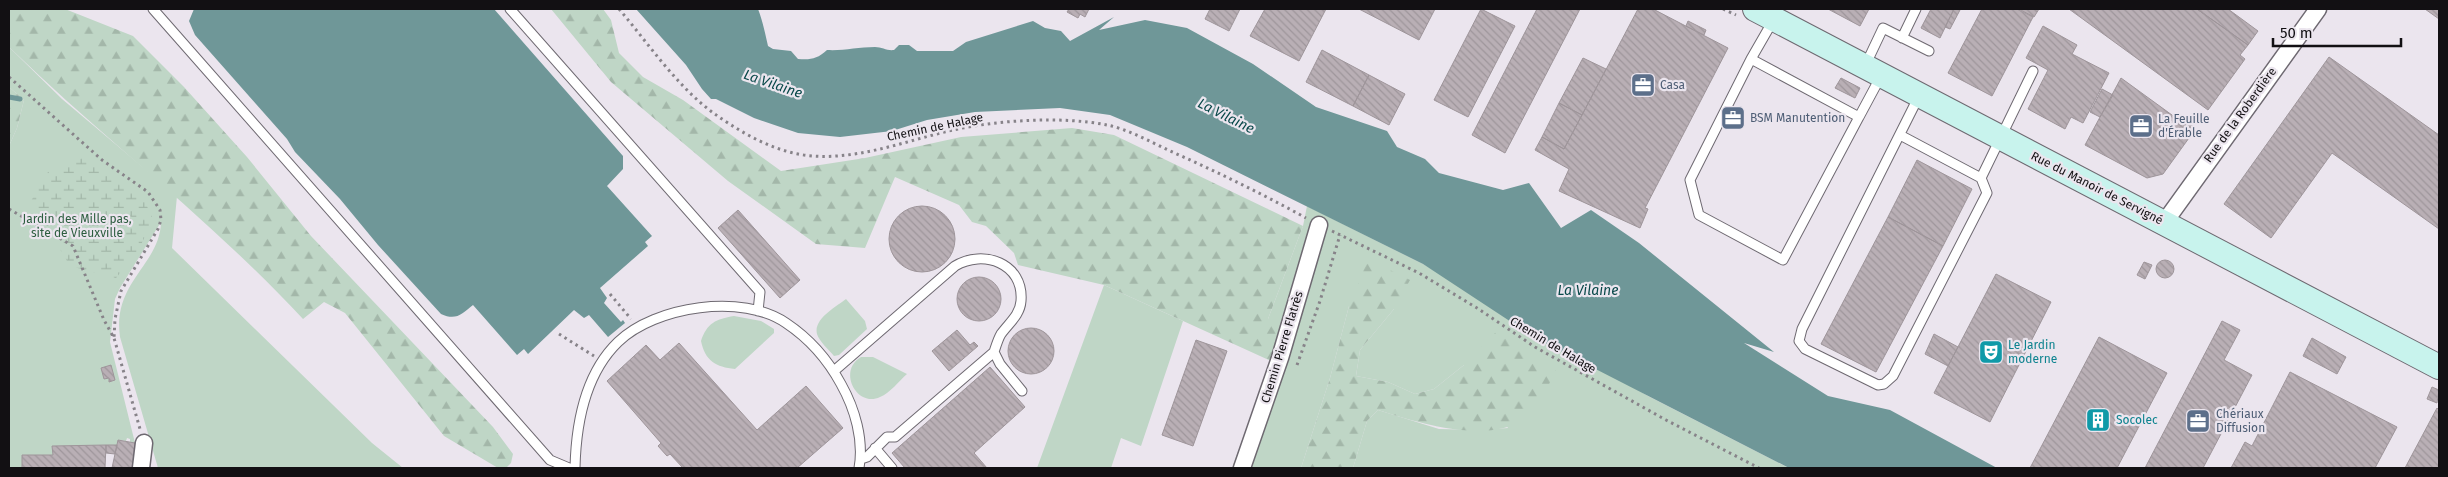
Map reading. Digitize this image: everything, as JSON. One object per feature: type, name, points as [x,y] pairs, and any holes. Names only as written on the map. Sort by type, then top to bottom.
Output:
[{"type":"street","name":"Rue de la Roberdière","points":[[2164,222],[2318,9]]},
{"type":"street","name":"Rue du Manoir de Servigné","points":[[1769,12],[1920,96],[2439,367]]},
{"type":"street","name":"Chemin Pierre Flatrès","points":[[1242,468],[1280,358],[1319,225]]},
{"type":"street","points":[[141,468],[144,443]]},
{"type":"lane","points":[[153,9],[550,460],[569,468]]},
{"type":"lane","points":[[510,9],[760,292],[758,311]]},
{"type":"lane","points":[[1902,38],[1916,9]]},
{"type":"lane","points":[[1769,12],[1751,59],[1690,180],[1699,215],[1783,260],[1859,117],[1884,28],[1929,51]]},
{"type":"lane","points":[[1751,59],[1859,117]]},
{"type":"lane","points":[[1920,96],[1802,329],[1799,341],[1805,349],[1878,385],[1884,384],[1893,376],[1987,193],[1982,178],[2033,71]]},
{"type":"lane","points":[[1900,135],[1982,178]]},
{"type":"lane","points":[[834,371],[955,266],[973,258],[985,258],[998,261],[1016,278],[1021,300],[1018,312],[1000,336],[994,352],[896,437],[887,437],[860,464]]},
{"type":"lane","points":[[575,468],[576,437],[587,392],[603,361],[619,342],[638,328],[662,315],[695,307],[724,307],[758,311],[785,322],[816,347],[834,371],[852,405],[860,464]]},
{"type":"lane","points":[[994,352],[1000,364],[1022,392]]},
{"type":"lane","points":[[876,448],[892,468]]},
{"type":"path","name":"Chemin de Halage","points":[[619,9],[662,61],[711,111],[756,140],[779,150],[807,156],[836,156],[955,129],[1003,123],[1056,121],[1108,125],[1266,196],[1319,225]]},
{"type":"path","points":[[9,77],[102,160],[148,192],[160,210],[161,220],[158,230],[121,292],[114,319],[114,338]]},
{"type":"path","points":[[9,209],[73,246],[114,338],[144,443]]},
{"type":"path","name":"Chemin de Halage","points":[[1294,374],[1320,301],[1340,235],[1419,273],[1477,308],[1535,347],[1666,420],[1759,468]]},
{"type":"path","points":[[610,294],[638,328]]},
{"type":"path","points":[[559,334],[603,361]]},
{"type":"green space","points":[[9,9],[65,9],[133,36],[184,87],[247,157],[311,236],[493,427],[513,454],[511,463],[506,468],[498,468],[444,436],[345,313],[324,302],[303,319],[232,248],[9,47]]},
{"type":"green space","points":[[551,9],[603,9],[611,20],[619,53],[643,77],[683,100],[781,171],[865,158],[961,137],[1072,128],[1114,135],[1303,226],[1268,319],[1281,329],[1271,361],[1104,285],[1018,265],[1014,253],[986,226],[972,222],[959,205],[895,177],[865,248],[816,244],[728,181],[611,82]]},
{"type":"green space","name":"Jardin des Mille pas, site de Vieuxville","points":[[9,47],[62,99],[177,196],[172,248],[372,443],[403,468],[158,468],[120,337],[119,318],[129,288],[159,237],[161,222],[115,299],[110,342],[135,443],[130,442],[130,439],[127,438],[126,441],[118,440],[117,445],[53,446],[53,455],[23,455],[22,468],[9,468],[9,146],[17,128],[24,100],[9,87]]},
{"type":"green space","points":[[9,87],[24,100],[17,128],[9,146]]},
{"type":"green space","name":"Jardin des Mille pas, site de Vieuxville","points":[[85,157],[143,198],[153,219],[139,249],[116,278],[70,266],[31,201],[48,172]]},
{"type":"green space","points":[[1307,206],[1423,264],[1648,396],[1789,468],[1353,468],[1367,421],[1378,410],[1439,429],[1479,430],[1508,428],[1464,365],[1434,389],[1415,394],[1388,382],[1356,376],[1360,350],[1394,309],[1349,306],[1330,378],[1301,468],[1232,468],[1271,361],[1268,319],[1303,226]]},
{"type":"green space","points":[[1368,259],[1410,280],[1394,309],[1360,350],[1356,376],[1388,382],[1415,394],[1434,389],[1464,365],[1496,332],[1556,370],[1542,399],[1532,413],[1517,423],[1499,429],[1478,431],[1435,426],[1378,410],[1367,421],[1353,468],[1301,468],[1330,378],[1349,306]]},
{"type":"green space","points":[[1104,285],[1183,321],[1141,446],[1121,438],[1111,468],[1037,468]]},
{"type":"green space","points":[[846,299],[865,321],[867,329],[839,355],[834,356],[820,340],[817,328],[822,318]]},
{"type":"green space","points":[[734,316],[761,321],[774,329],[774,333],[735,369],[722,367],[712,362],[705,354],[701,341],[709,326],[717,320]]},
{"type":"green space","points":[[861,357],[873,357],[907,374],[884,395],[872,399],[864,397],[858,393],[850,379],[854,363]]},
{"type":"water","points":[[194,9],[494,9],[623,156],[623,169],[607,186],[652,236],[645,242],[648,246],[600,288],[607,298],[604,303],[621,322],[623,320],[625,323],[608,337],[589,315],[584,318],[574,310],[528,354],[524,349],[517,355],[473,305],[459,316],[451,317],[441,314],[378,245],[340,199],[295,152],[287,139],[195,35],[189,21]]},
{"type":"water","name":"La Vilaine","points":[[636,9],[758,9],[768,46],[773,49],[791,51],[798,59],[817,57],[827,50],[875,47],[894,50],[899,45],[909,45],[917,51],[953,51],[966,42],[1033,21],[1045,28],[1061,31],[1070,41],[1114,17],[1099,30],[1145,20],[1187,28],[1253,64],[1316,107],[1387,131],[1397,147],[1425,159],[1439,173],[1503,190],[1529,183],[1561,228],[1591,210],[1639,243],[1774,352],[1744,343],[1828,396],[1890,410],[1997,468],[1789,468],[1537,339],[1423,264],[1187,147],[1110,115],[1060,108],[975,112],[927,120],[892,131],[840,137],[798,133],[754,118],[716,99],[711,99],[686,65]]},
{"type":"building","points":[[1069,9],[1089,9],[1085,17],[1080,14],[1078,18],[1067,12]]},
{"type":"building","points":[[1210,9],[1240,9],[1229,31],[1205,19]]},
{"type":"building","points":[[1265,9],[1326,9],[1299,61],[1250,36]]},
{"type":"building","points":[[1359,9],[1435,9],[1419,40]]},
{"type":"building","points":[[1481,9],[1515,26],[1468,117],[1434,100]]},
{"type":"building","points":[[1537,9],[1580,9],[1505,153],[1472,135]]},
{"type":"building","points":[[1638,9],[1653,9],[1728,48],[1645,208],[1648,209],[1640,228],[1559,191],[1569,169],[1535,150],[1542,137],[1564,149]]},
{"type":"building","points":[[1828,9],[1869,9],[1860,26]]},
{"type":"building","points":[[1931,9],[1954,9],[1940,38],[1921,28]]},
{"type":"building","points":[[1954,9],[1960,10],[1950,29],[1945,27]]},
{"type":"building","points":[[1982,9],[2017,9],[2033,17],[1992,96],[1948,73]]},
{"type":"building","points":[[2019,9],[2039,9],[2034,17]]},
{"type":"building","points":[[2069,9],[2197,9],[2248,45],[2240,55],[2245,59],[2208,110]]},
{"type":"building","points":[[2197,9],[2228,9],[2258,31],[2248,45]]},
{"type":"building","points":[[2425,9],[2439,9],[2439,19]]},
{"type":"building","points":[[1688,21],[1706,30],[1704,35],[1686,26]]},
{"type":"building","points":[[2043,26],[2077,45],[2072,54],[2109,73],[2083,123],[2071,117],[2065,129],[2028,109],[2048,70],[2026,58]]},
{"type":"building","points":[[1322,50],[1369,75],[1353,106],[1306,82]]},
{"type":"building","points":[[2329,57],[2439,135],[2439,229],[2332,153],[2271,238],[2224,204]]},
{"type":"building","points":[[1583,58],[1606,69],[1582,115],[1559,103]]},
{"type":"building","points":[[1369,75],[1405,94],[1389,125],[1353,106]]},
{"type":"building","points":[[1841,78],[1860,88],[1855,98],[1835,88]]},
{"type":"building","name":"La Feuille d'Érable","points":[[2121,78],[2194,131],[2163,174],[2147,178],[2085,145]]},
{"type":"building","points":[[2102,89],[2113,95],[2100,117],[2090,112]]},
{"type":"building","points":[[1559,103],[1582,115],[1564,149],[1542,137]]},
{"type":"building","points":[[2191,114],[2198,118],[2190,129],[2184,124]]},
{"type":"building","points":[[1917,160],[1972,189],[1943,246],[1888,217]]},
{"type":"building","points":[[915,206],[929,206],[941,211],[950,220],[955,232],[953,252],[946,263],[929,272],[915,272],[903,267],[894,258],[889,246],[889,232],[894,220],[903,211]]},
{"type":"building","points":[[738,210],[800,280],[780,298],[718,228]]},
{"type":"building","points":[[1888,217],[1943,246],[1876,372],[1821,344]]},
{"type":"building","points":[[2161,260],[2169,260],[2174,265],[2172,276],[2161,278],[2156,273],[2156,265]]},
{"type":"building","points":[[2144,262],[2152,265],[2145,279],[2137,275]]},
{"type":"building","name":"Le Jardin moderne","points":[[1996,274],[2051,302],[1990,422],[1934,393]]},
{"type":"building","points":[[979,277],[991,281],[997,287],[1001,299],[997,311],[991,317],[979,321],[967,317],[961,311],[957,299],[961,287],[967,281]]},
{"type":"building","name":"Chériaux Diffusion","points":[[2222,321],[2240,330],[2224,360],[2252,375],[2203,468],[2145,468]]},
{"type":"building","points":[[1027,328],[1035,328],[1044,332],[1050,338],[1054,351],[1050,364],[1044,370],[1035,374],[1027,374],[1018,370],[1012,364],[1008,355],[1008,347],[1012,338],[1018,332]]},
{"type":"building","points":[[957,330],[970,345],[974,342],[978,346],[949,371],[932,351]]},
{"type":"building","points":[[1934,334],[1958,347],[1948,366],[1925,354]]},
{"type":"building","name":"Socolec","points":[[2099,337],[2167,373],[2117,468],[2030,468]]},
{"type":"building","points":[[2312,338],[2346,357],[2337,374],[2303,356]]},
{"type":"building","points":[[1196,340],[1227,351],[1193,446],[1162,435]]},
{"type":"building","points":[[679,343],[757,430],[806,386],[843,428],[797,468],[683,468],[670,454],[667,456],[658,446],[661,443],[607,381],[646,345],[660,360]]},
{"type":"building","points":[[111,365],[115,380],[109,382],[109,378],[104,379],[101,368]]},
{"type":"building","points":[[990,367],[1025,407],[974,453],[987,468],[905,468],[892,453]]},
{"type":"building","points":[[2290,372],[2397,427],[2375,468],[2231,468],[2245,442],[2252,446]]},
{"type":"building","points":[[2432,387],[2439,390],[2437,403],[2427,399]]},
{"type":"building","points":[[2437,408],[2439,410],[2439,468],[2405,468]]},
{"type":"building","points":[[118,440],[135,443],[132,468],[112,468]]},
{"type":"building","points":[[106,445],[105,468],[22,468],[22,455],[53,455],[52,446]]},
{"type":"building","points":[[106,445],[117,445],[115,454],[106,453]]},
{"type":"waterway","points":[[9,97],[20,99]]},
{"type":"place","name":"Casa","points":[[1643,85]]},
{"type":"place","name":"BSM Manutention","points":[[1733,118]]},
{"type":"place","name":"La Feuille d'Érable","points":[[2141,126]]},
{"type":"place","name":"Le Jardin moderne","points":[[1991,352]]},
{"type":"place","name":"Socolec","points":[[2098,420]]},
{"type":"place","name":"Chériaux Diffusion","points":[[2198,421]]}]
